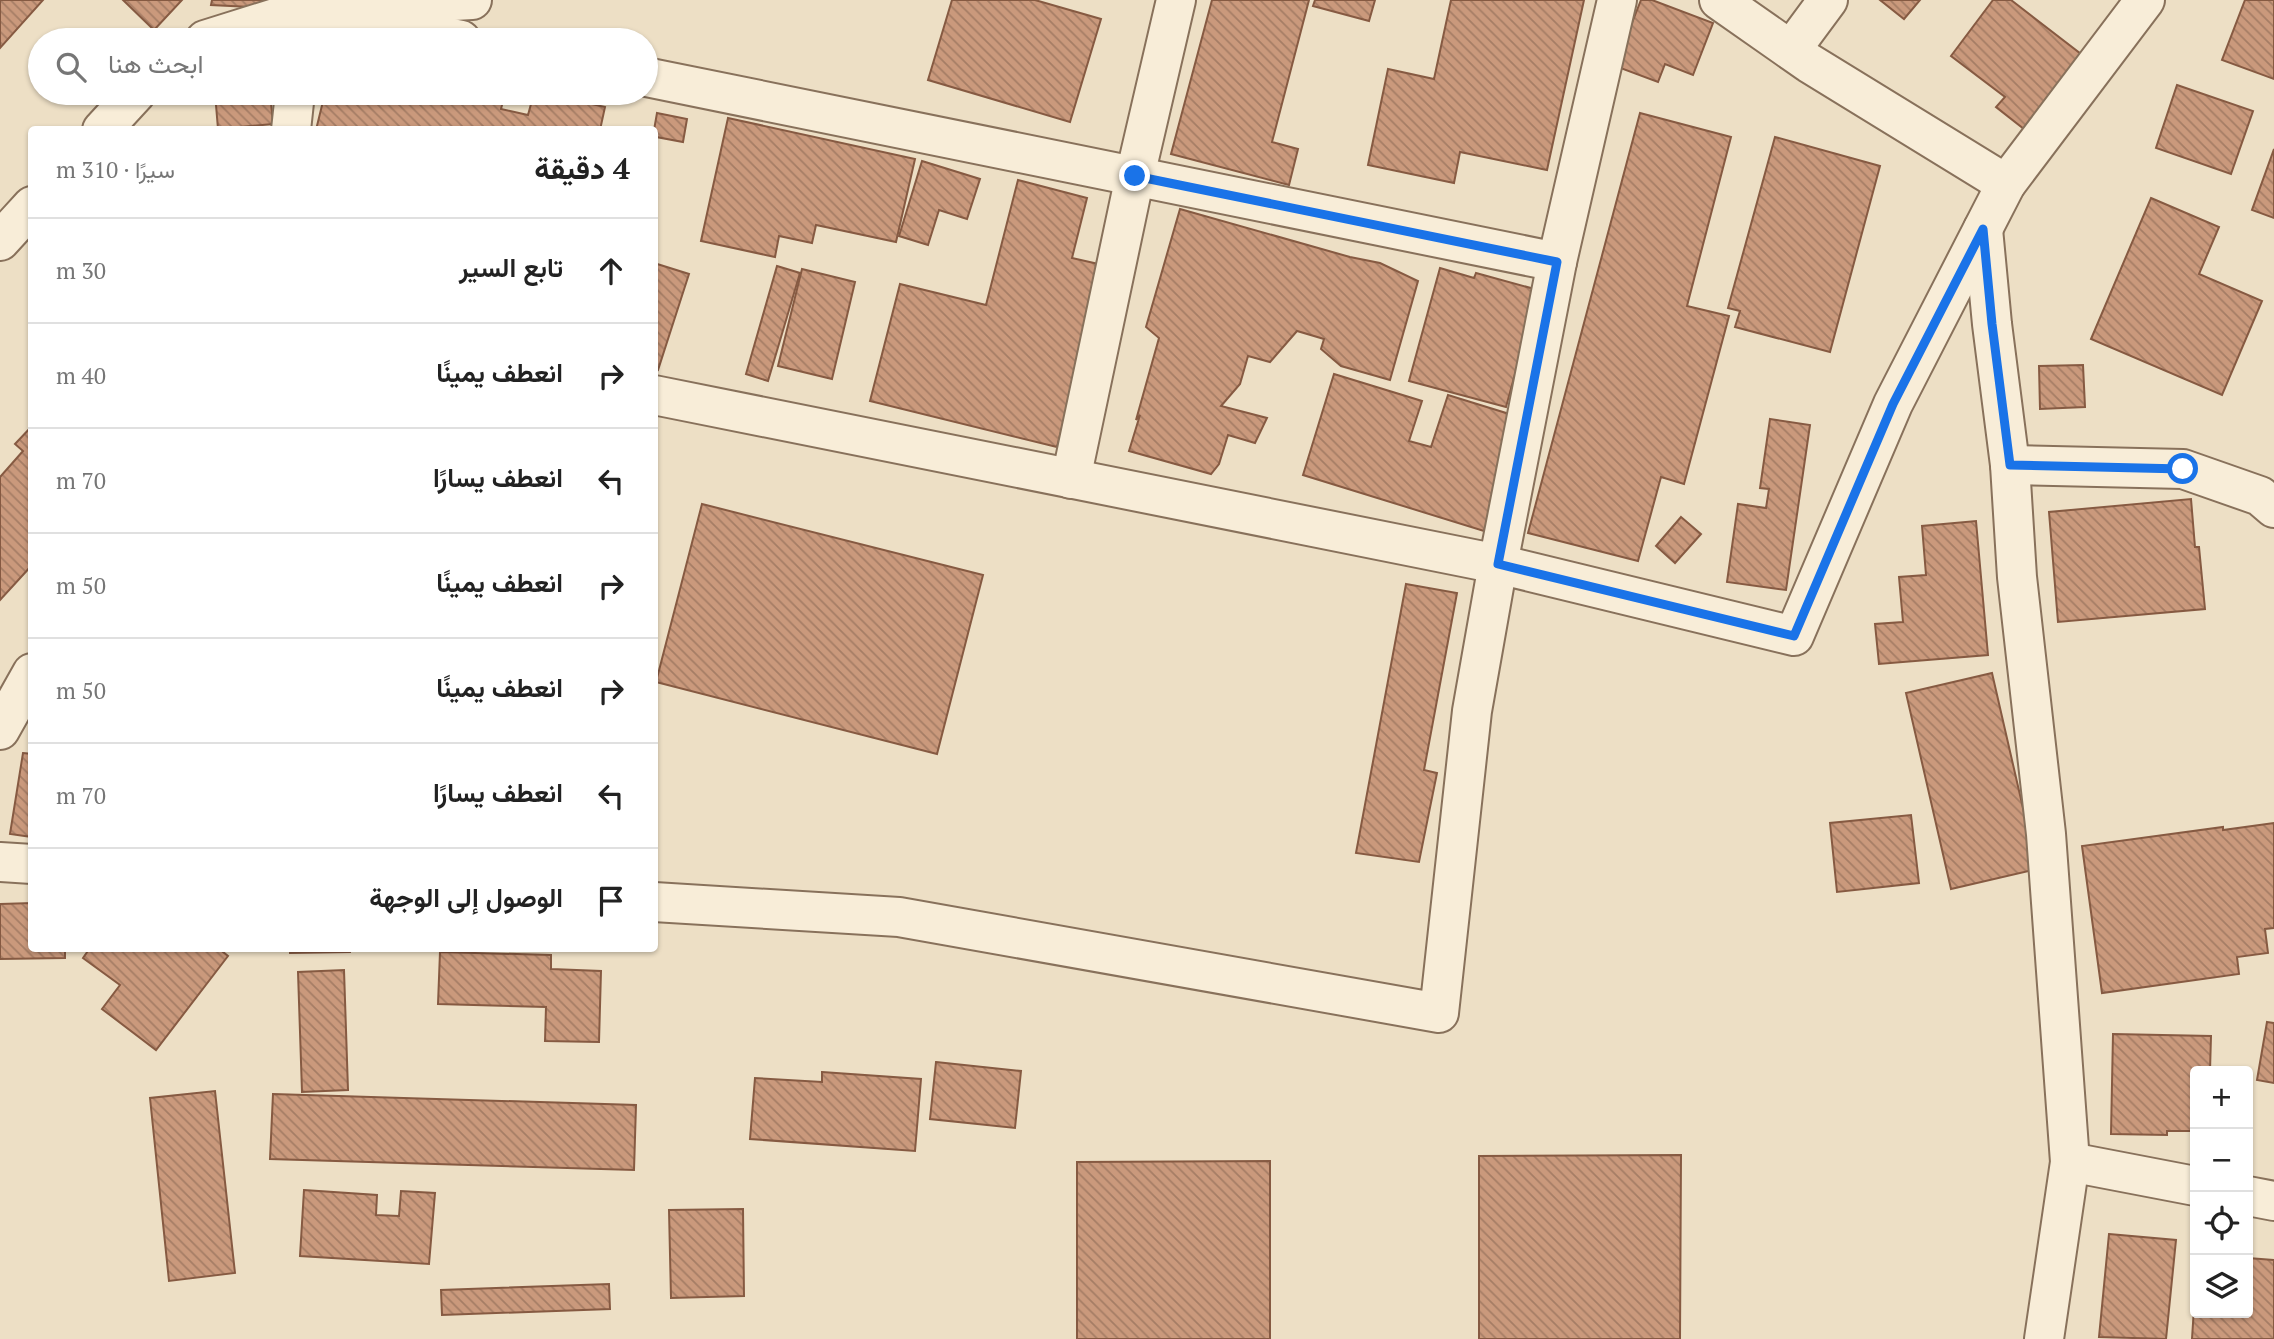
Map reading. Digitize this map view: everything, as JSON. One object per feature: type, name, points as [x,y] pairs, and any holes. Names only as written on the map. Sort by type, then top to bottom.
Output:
[{"type":"street","points":[[254,28],[303,16],[472,0]]},
{"type":"street","points":[[1071,479],[1135,176],[1176,0]]},
{"type":"street","points":[[658,902],[899,917],[1439,1013],[1472,711],[1557,262],[1617,0]]},
{"type":"street","points":[[1719,0],[1791,50],[2006,184]]},
{"type":"street","points":[[1791,50],[1828,0]]},
{"type":"street","points":[[658,396],[1498,564],[1794,636],[1893,404],[2006,184],[2145,0]]},
{"type":"street","points":[[303,16],[382,28]]},
{"type":"street","points":[[658,79],[1557,262]]},
{"type":"street","points":[[106,126],[125,105]]},
{"type":"street","points":[[291,126],[294,105]]},
{"type":"street","points":[[0,240],[28,210]]},
{"type":"street","points":[[1983,229],[2010,465],[2017,577],[2046,834],[2070,1162],[2044,1339]]},
{"type":"street","points":[[2010,465],[2183,469],[2260,496],[2274,508]]},
{"type":"street","points":[[0,730],[28,684]]},
{"type":"street","points":[[0,862],[28,864]]},
{"type":"street","points":[[2070,1162],[2190,1185]]},
{"type":"street","points":[[2253,1197],[2274,1201]]},
{"type":"building","points":[[0,0],[43,0],[0,48]]},
{"type":"building","points":[[123,0],[182,0],[156,28],[152,28]]},
{"type":"building","points":[[212,0],[271,0],[271,8],[211,5]]},
{"type":"building","points":[[952,0],[1035,0],[1101,19],[1070,122],[928,80]]},
{"type":"building","points":[[1212,0],[1309,0],[1272,142],[1298,149],[1289,185],[1171,154]]},
{"type":"building","points":[[1315,0],[1375,0],[1369,21],[1313,6]]},
{"type":"building","points":[[1451,0],[1584,0],[1547,170],[1460,152],[1454,183],[1368,165],[1388,69],[1434,79]]},
{"type":"building","points":[[1641,0],[1652,0],[1713,23],[1693,75],[1665,64],[1658,82],[1615,66]]},
{"type":"building","points":[[1880,0],[1920,0],[1904,19]]},
{"type":"building","points":[[1993,0],[2011,0],[2081,54],[2024,129],[1996,107],[2005,97],[1951,56]]},
{"type":"building","points":[[2245,0],[2274,0],[2274,79],[2222,60]]},
{"type":"building","points":[[2177,85],[2253,111],[2231,174],[2156,148]]},
{"type":"building","points":[[216,105],[271,105],[273,124],[218,126]]},
{"type":"building","points":[[322,105],[502,105],[501,109],[528,115],[531,105],[605,107],[601,126],[317,126]]},
{"type":"building","points":[[657,113],[687,119],[683,142],[658,137],[658,126],[655,126]]},
{"type":"building","points":[[1640,113],[1731,137],[1687,306],[1729,316],[1684,484],[1661,477],[1638,561],[1528,533]]},
{"type":"building","points":[[728,118],[915,159],[896,242],[816,225],[812,243],[779,236],[775,257],[701,241]]},
{"type":"building","points":[[1775,137],[1880,166],[1830,352],[1735,327],[1740,311],[1728,308]]},
{"type":"building","points":[[2274,149],[2274,218],[2252,210]]},
{"type":"building","points":[[922,161],[980,179],[967,219],[939,210],[928,245],[899,236]]},
{"type":"building","points":[[1018,180],[1087,198],[1072,258],[1103,265],[1057,447],[870,401],[900,284],[986,305]]},
{"type":"building","points":[[2151,198],[2219,227],[2199,274],[2262,301],[2222,395],[2091,339]]},
{"type":"building","points":[[1180,209],[1380,263],[1418,281],[1390,380],[1341,366],[1321,349],[1324,339],[1297,331],[1270,362],[1248,356],[1240,384],[1221,406],[1267,418],[1255,443],[1228,435],[1219,464],[1211,474],[1129,451],[1159,338],[1146,327]]},
{"type":"building","points":[[658,264],[689,274],[658,370]]},
{"type":"building","points":[[777,266],[800,273],[768,381],[746,374]]},
{"type":"building","points":[[1440,268],[1474,278],[1476,273],[1538,290],[1506,407],[1409,381]]},
{"type":"building","points":[[802,269],[855,282],[832,379],[778,366]]},
{"type":"building","points":[[2083,365],[2085,407],[2040,409],[2039,366]]},
{"type":"building","points":[[1334,374],[1422,401],[1409,441],[1431,447],[1448,395],[1519,417],[1484,531],[1303,475]]},
{"type":"building","points":[[1770,419],[1810,425],[1786,590],[1727,582],[1738,504],[1766,508],[1769,489],[1760,488]]},
{"type":"building","points":[[28,430],[28,569],[0,600],[0,477],[23,451],[15,444]]},
{"type":"building","points":[[2191,499],[2205,609],[2058,622],[2049,512]]},
{"type":"building","points":[[702,504],[983,575],[937,754],[658,683]]},
{"type":"building","points":[[1681,517],[1701,534],[1675,563],[1656,546]]},
{"type":"building","points":[[1976,521],[1988,655],[1879,664],[1875,624],[1903,622],[1899,577],[1926,575],[1922,526]]},
{"type":"building","points":[[1406,584],[1457,593],[1424,770],[1437,773],[1419,862],[1356,853]]},
{"type":"building","points":[[1992,673],[2037,869],[1951,889],[1906,693]]},
{"type":"building","points":[[23,753],[28,754],[28,836],[10,834]]},
{"type":"building","points":[[1911,815],[1919,883],[1837,892],[1830,823]]},
{"type":"building","points":[[2274,823],[2274,928],[2265,929],[2268,953],[2237,957],[2239,974],[2102,993],[2082,846]]},
{"type":"building","points":[[28,903],[28,952],[65,952],[65,958],[0,959],[0,904]]},
{"type":"building","points":[[87,952],[223,952],[228,956],[156,1050],[102,1009],[120,985],[83,958]]},
{"type":"building","points":[[440,952],[551,955],[551,969],[601,971],[599,1042],[545,1041],[546,1007],[438,1004]]},
{"type":"building","points":[[344,970],[348,1090],[302,1092],[298,972]]},
{"type":"building","points":[[2267,1022],[2274,1023],[2274,1083],[2257,1080]]},
{"type":"building","points":[[2113,1034],[2211,1036],[2210,1066],[2190,1066],[2190,1131],[2167,1131],[2167,1135],[2111,1134]]},
{"type":"building","points":[[936,1062],[1021,1071],[1015,1128],[930,1119]]},
{"type":"building","points":[[822,1072],[921,1079],[915,1151],[750,1139],[755,1078],[822,1082]]},
{"type":"building","points":[[215,1091],[235,1273],[169,1281],[150,1098]]},
{"type":"building","points":[[273,1094],[636,1105],[634,1170],[270,1159]]},
{"type":"building","points":[[1681,1155],[1680,1339],[1479,1339],[1479,1156]]},
{"type":"building","points":[[1270,1161],[1270,1339],[1077,1339],[1077,1162]]},
{"type":"building","points":[[304,1190],[377,1195],[376,1215],[399,1216],[401,1191],[435,1193],[429,1264],[300,1256]]},
{"type":"building","points":[[743,1209],[744,1296],[671,1298],[669,1210]]},
{"type":"building","points":[[2109,1234],[2176,1240],[2166,1339],[2099,1337]]},
{"type":"building","points":[[2253,1258],[2274,1260],[2274,1339],[2192,1339],[2193,1318],[2253,1318]]},
{"type":"building","points":[[609,1284],[610,1309],[442,1315],[441,1290]]},
{"type":"route","points":[[1135,176],[1557,262],[1498,564],[1794,636],[1893,404],[1983,229],[2010,465],[2183,469]]}]
